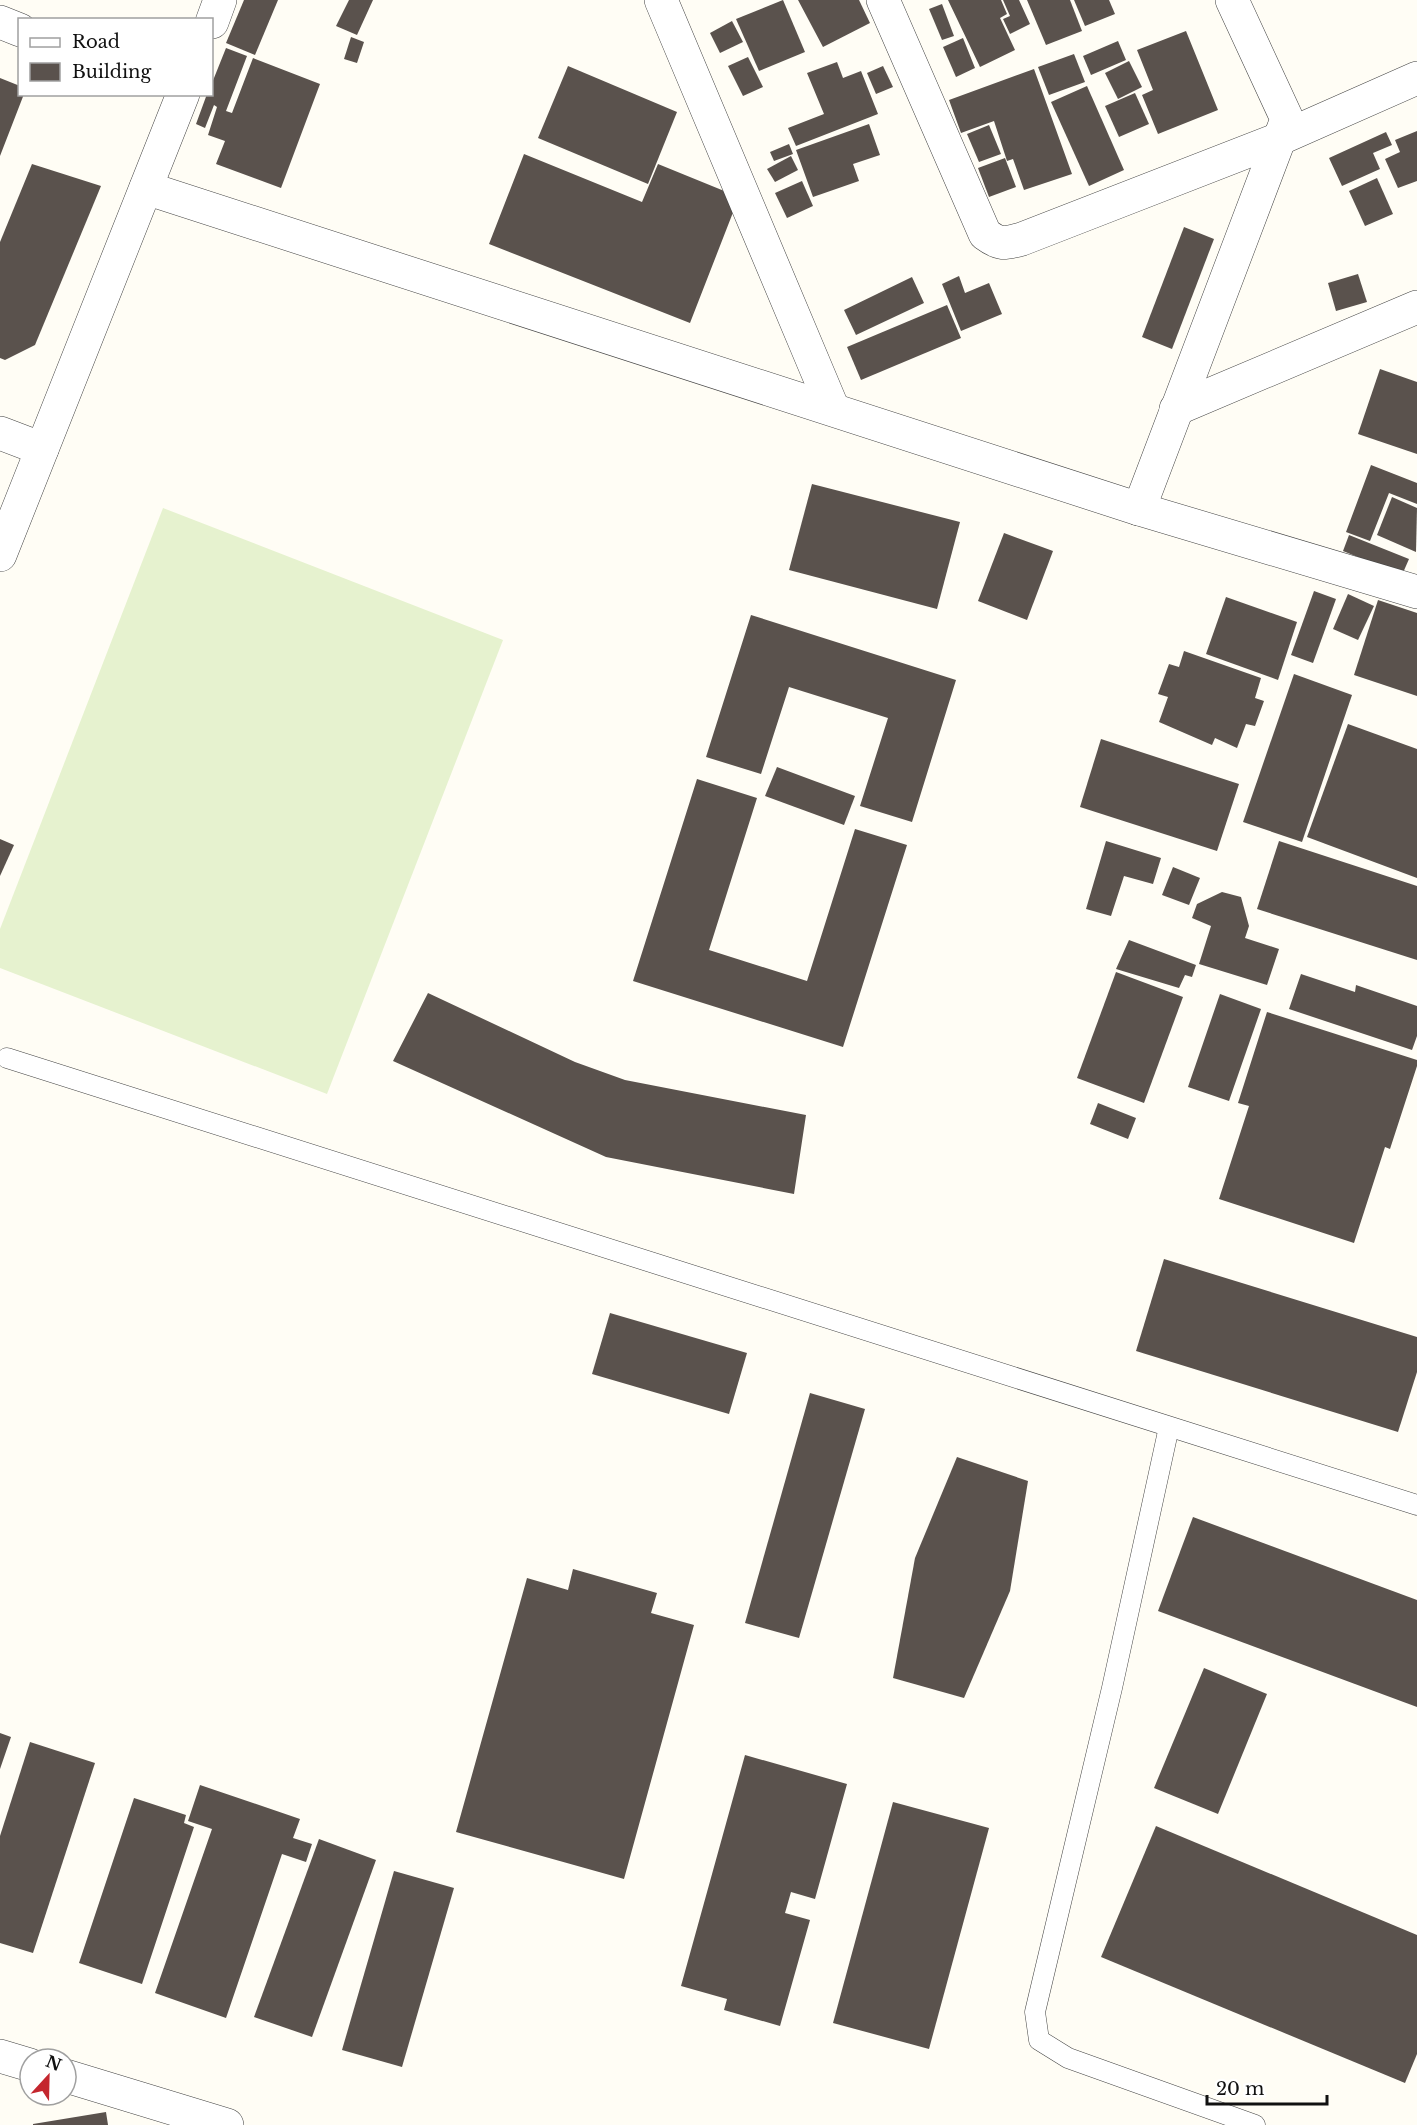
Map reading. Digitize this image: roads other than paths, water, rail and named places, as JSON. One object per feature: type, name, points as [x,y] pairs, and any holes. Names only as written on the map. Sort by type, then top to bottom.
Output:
[{"type":"street","points":[[213,19],[220,0]]},
{"type":"street","points":[[661,0],[832,409]]},
{"type":"street","points":[[883,0],[985,234],[997,242],[1006,243],[1022,239],[1279,139],[1417,78]]},
{"type":"street","points":[[1139,509],[1287,119],[1232,0]]},
{"type":"street","points":[[0,22],[18,29]]},
{"type":"street","points":[[0,555],[182,96]]},
{"type":"street","points":[[146,188],[1139,509],[1417,592]]},
{"type":"street","points":[[1176,409],[1417,307]]},
{"type":"street","points":[[0,433],[42,449]]},
{"type":"street","points":[[0,2056],[18,2061]]},
{"type":"street","points":[[78,2080],[179,2118],[227,2125]]},
{"type":"lane","points":[[7,1058],[1417,1505]]},
{"type":"lane","points":[[1170,1427],[1112,1688],[1035,2012],[1039,2040],[1068,2058],[1255,2125]]}]
